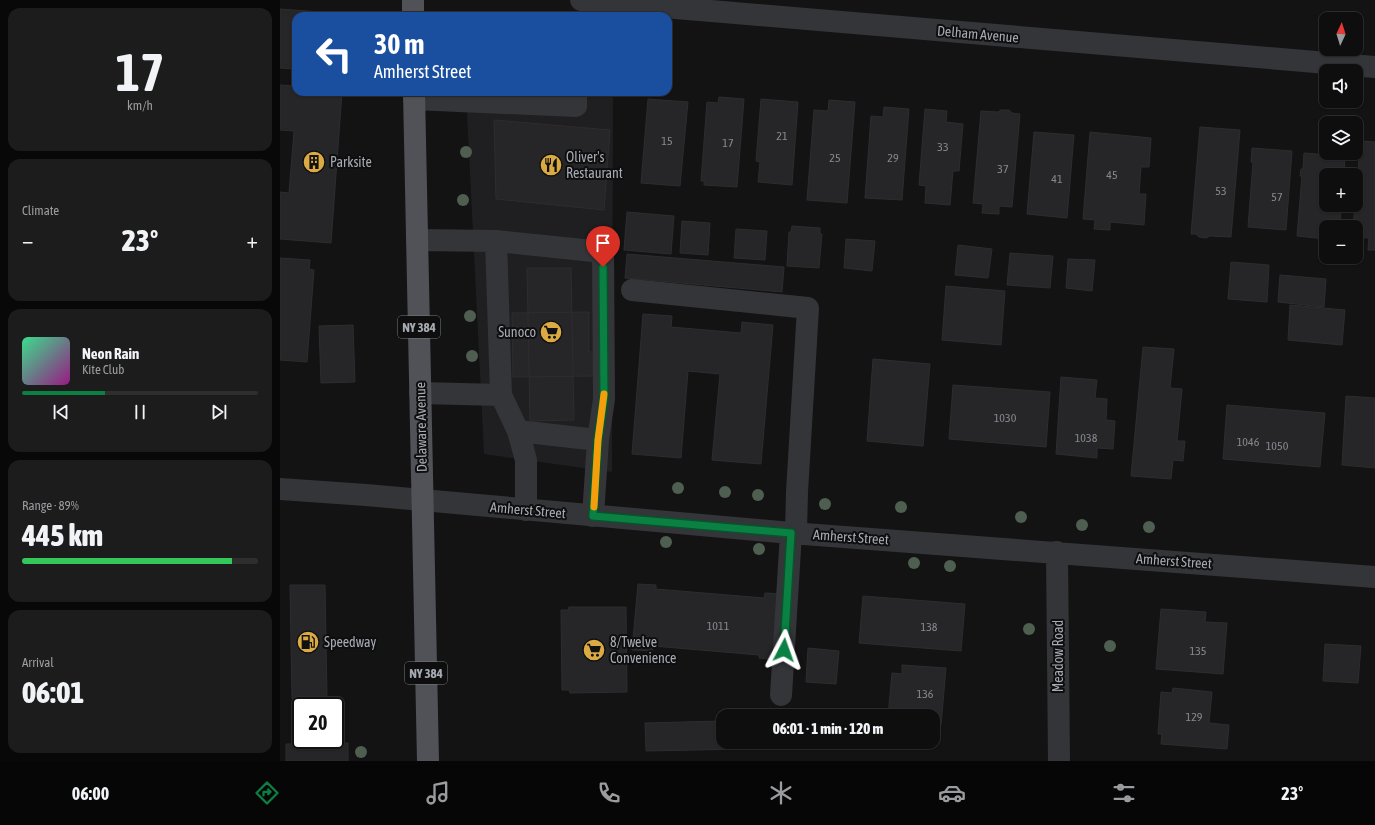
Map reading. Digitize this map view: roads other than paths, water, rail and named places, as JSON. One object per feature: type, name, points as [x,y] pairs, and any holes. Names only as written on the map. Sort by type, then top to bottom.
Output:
[{"type":"main road","points":[[413,0],[413,12]]},
{"type":"main road","name":"Delaware Avenue","points":[[414,96],[428,761]]},
{"type":"street","points":[[577,0],[577,12]]},
{"type":"street","name":"Delham Avenue","points":[[581,0],[1375,67]]},
{"type":"street","points":[[414,96],[576,106],[576,96]]},
{"type":"street","points":[[417,240],[496,241],[603,252],[604,398],[598,440],[593,516]]},
{"type":"street","points":[[496,241],[501,395],[518,431],[526,460],[526,510]]},
{"type":"street","points":[[632,290],[808,308],[797,492],[781,695]]},
{"type":"street","points":[[420,393],[501,395]]},
{"type":"street","points":[[518,431],[598,440]]},
{"type":"street","name":"Amherst Street","points":[[280,489],[794,533],[1375,577]]},
{"type":"street","name":"Meadow Road","points":[[1058,552],[1058,761]]},
{"type":"place","name":"Parksite","points":[[314,162]]},
{"type":"place","name":"Oliver's Restaurant","points":[[551,165]]},
{"type":"place","name":"Sunoco","points":[[551,332]]},
{"type":"place","name":"Speedway","points":[[308,642]]},
{"type":"place","name":"8/Twelve Convenience","points":[[594,650]]}]
